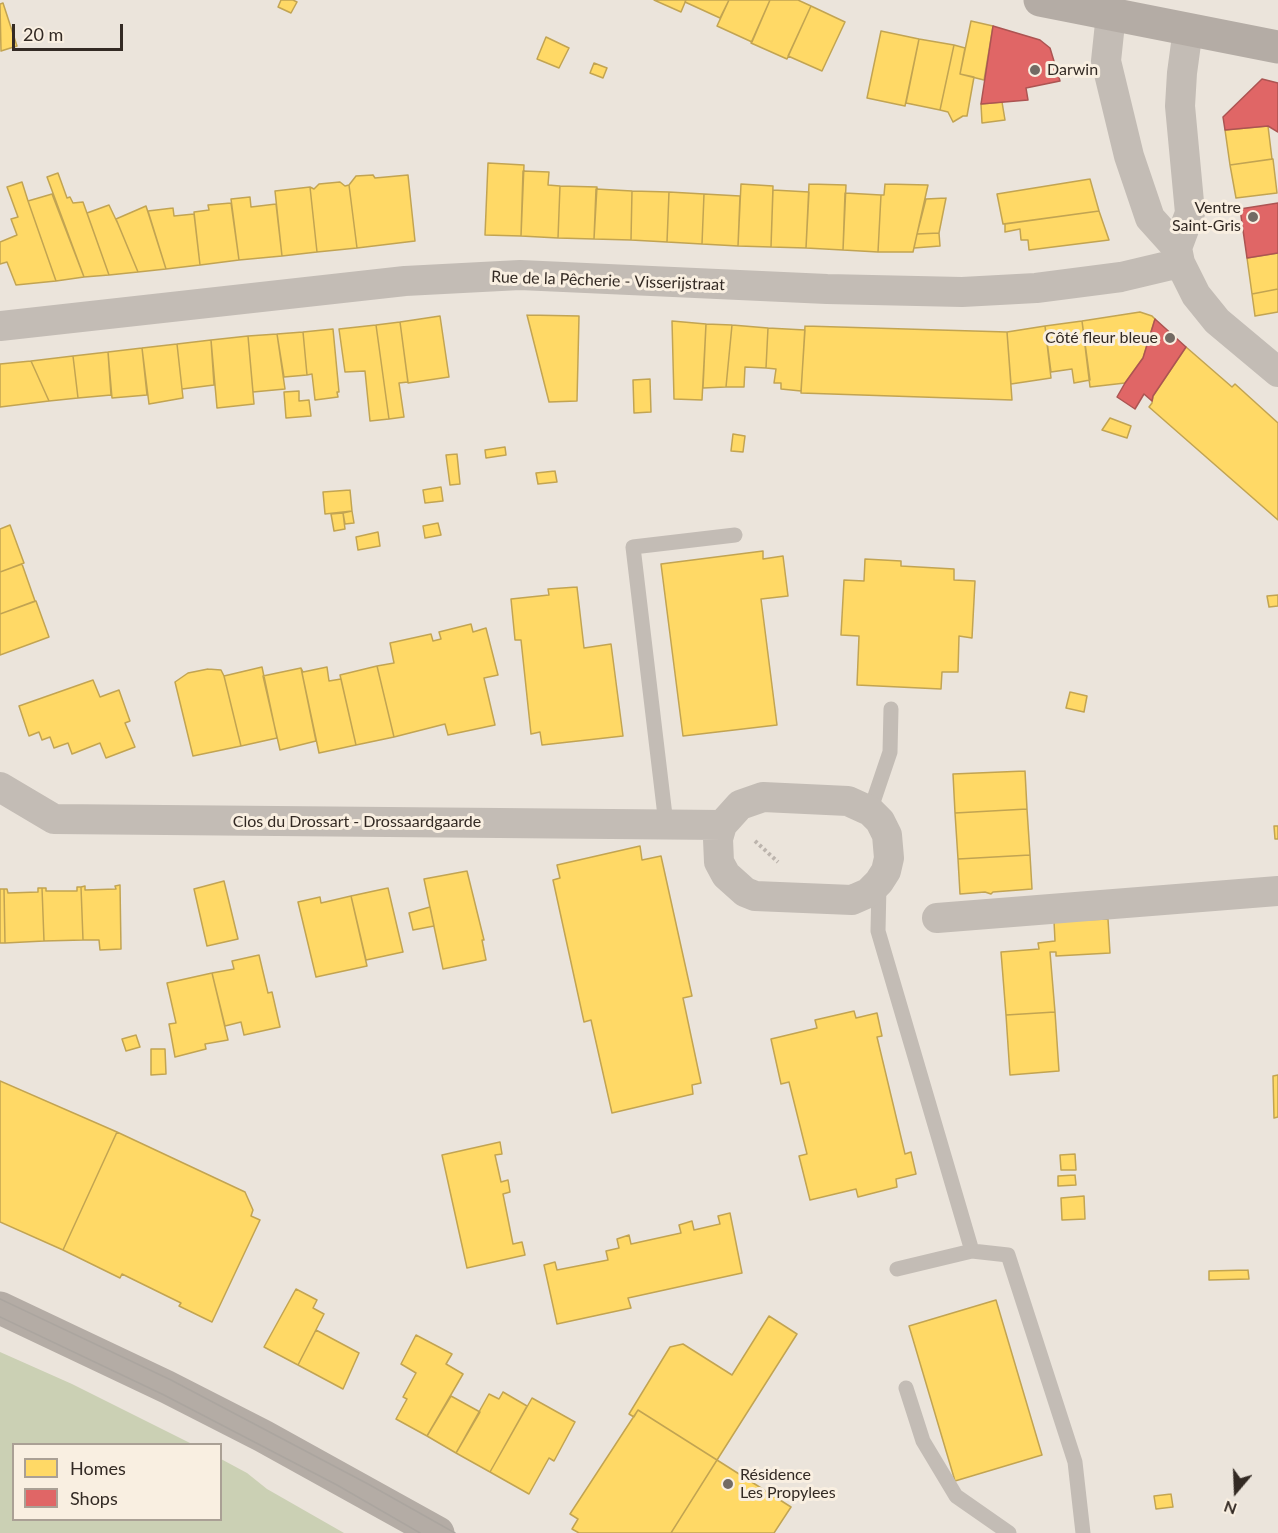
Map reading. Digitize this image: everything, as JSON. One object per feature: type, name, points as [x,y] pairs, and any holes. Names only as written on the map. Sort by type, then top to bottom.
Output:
[{"type":"street","points":[[1051,1],[1278,47]]},
{"type":"street","points":[[1111,14],[1106,61],[1129,156],[1150,218],[1179,255],[1196,295],[1217,321],[1278,372]]},
{"type":"street","points":[[1179,255],[1190,213],[1180,106],[1188,29]]},
{"type":"street","name":"Rue de la Pêcherie - Visserijstraat","points":[[0,326],[405,281],[520,275],[827,289],[962,292],[1036,288],[1121,277],[1179,255]]},
{"type":"street","name":"Clos du Drossart - Drossaardgaarde","points":[[0,786],[54,819],[666,824],[726,821]]},
{"type":"street","points":[[763,797],[848,801],[870,811],[880,821],[887,836],[889,858],[886,871],[879,882],[868,892],[852,900],[755,896],[745,892],[726,875],[719,862],[718,839],[726,821],[740,805],[763,797]]},
{"type":"street","points":[[937,918],[1278,891]]},
{"type":"street","points":[[0,1308],[199,1404],[355,1486],[438,1533]]},
{"type":"lane","points":[[666,824],[633,548],[735,535]]},
{"type":"lane","points":[[870,811],[890,752],[891,708]]},
{"type":"lane","points":[[879,882],[878,931],[972,1251]]},
{"type":"lane","points":[[897,1269],[972,1251],[1008,1255],[1075,1462],[1083,1533]]},
{"type":"lane","points":[[906,1388],[923,1442],[956,1496],[1009,1533]]},
{"type":"path","points":[[726,821],[818,899]]},
{"type":"green space","points":[[0,1352],[72,1384],[190,1443],[12,1443],[12,1521],[222,1521],[222,1460],[247,1473],[267,1489],[344,1533],[0,1533]]},
{"type":"building: Homes","points":[[281,0],[297,2],[291,13],[278,7]]},
{"type":"building: Homes","points":[[654,0],[686,0],[681,12]]},
{"type":"building: Homes","points":[[686,0],[729,0],[720,18],[685,2]]},
{"type":"building: Homes","points":[[729,0],[770,0],[752,42],[717,26]]},
{"type":"building: Homes","points":[[770,0],[798,0],[811,6],[787,59],[751,43]]},
{"type":"building: Homes","points":[[3,3],[17,46],[1,51],[0,4]]},
{"type":"building: Homes","points":[[811,6],[845,22],[822,71],[788,56]]},
{"type":"building: Homes","points":[[971,21],[993,26],[984,80],[960,74]]},
{"type":"building: Homes","points":[[881,31],[919,39],[905,106],[867,98]]},
{"type":"building: Homes","points":[[546,37],[569,48],[559,68],[537,59]]},
{"type":"building: Homes","points":[[919,39],[954,45],[940,110],[906,103]]},
{"type":"building: Homes","points":[[954,45],[965,48],[960,74],[974,77],[967,116],[953,122],[948,112],[940,110]]},
{"type":"building: Homes","points":[[594,63],[607,68],[603,78],[590,73]]},
{"type":"building: Homes","points":[[1002,102],[1005,120],[982,123],[981,104]]},
{"type":"building: Homes","points":[[1268,126],[1272,159],[1230,165],[1225,130]]},
{"type":"building: Homes","points":[[1273,159],[1277,193],[1236,198],[1230,165]]},
{"type":"building: Homes","points":[[488,163],[524,165],[521,236],[485,235]]},
{"type":"building: Homes","points":[[523,171],[549,172],[548,185],[560,186],[558,238],[521,236]]},
{"type":"building: Homes","points":[[58,173],[67,198],[70,197],[73,203],[83,202],[109,275],[84,277],[47,177]]},
{"type":"building: Homes","points":[[373,175],[375,178],[408,175],[415,241],[357,248],[349,185],[356,176]]},
{"type":"building: Homes","points":[[1090,179],[1099,211],[1003,224],[997,194]]},
{"type":"building: Homes","points":[[22,182],[56,281],[16,285],[7,262],[0,264],[0,242],[17,235],[11,219],[18,217],[7,187]]},
{"type":"building: Homes","points":[[340,182],[345,186],[349,185],[357,248],[317,252],[310,187],[314,189],[319,184]]},
{"type":"building: Homes","points":[[741,184],[773,186],[771,247],[738,246]]},
{"type":"building: Homes","points":[[809,184],[846,185],[843,250],[806,248]]},
{"type":"building: Homes","points":[[885,184],[928,185],[913,252],[878,252],[881,195],[884,195]]},
{"type":"building: Homes","points":[[560,186],[597,187],[594,239],[558,238]]},
{"type":"building: Homes","points":[[310,187],[317,252],[282,256],[275,191]]},
{"type":"building: Homes","points":[[596,189],[632,191],[631,240],[594,239]]},
{"type":"building: Homes","points":[[773,190],[809,192],[806,248],[771,247]]},
{"type":"building: Homes","points":[[632,191],[669,192],[667,242],[631,240]]},
{"type":"building: Homes","points":[[669,192],[704,194],[702,244],[667,242]]},
{"type":"building: Homes","points":[[845,193],[881,195],[878,252],[843,250]]},
{"type":"building: Homes","points":[[52,194],[84,277],[56,281],[28,201]]},
{"type":"building: Homes","points":[[704,194],[740,196],[738,246],[702,244]]},
{"type":"building: Homes","points":[[250,197],[251,207],[276,204],[282,256],[239,260],[231,199]]},
{"type":"building: Homes","points":[[946,198],[939,233],[917,234],[926,199]]},
{"type":"building: Homes","points":[[231,203],[239,260],[200,265],[194,212],[209,210],[208,205]]},
{"type":"building: Homes","points":[[109,205],[138,272],[109,275],[87,213]]},
{"type":"building: Homes","points":[[146,206],[166,269],[138,272],[116,219]]},
{"type":"building: Homes","points":[[173,208],[174,216],[194,214],[200,265],[166,269],[148,211]]},
{"type":"building: Homes","points":[[1099,211],[1109,240],[1029,250],[1028,240],[1021,240],[1020,229],[1005,232],[1005,224]]},
{"type":"building: Homes","points":[[939,233],[940,246],[914,248],[917,234]]},
{"type":"building: Homes","points":[[1278,253],[1278,289],[1252,294],[1247,258]]},
{"type":"building: Homes","points":[[1278,289],[1278,312],[1255,316],[1252,294]]},
{"type":"building: Homes","points":[[1140,312],[1155,319],[1143,358],[1125,383],[1090,387],[1082,321]]},
{"type":"building: Homes","points":[[527,315],[579,316],[577,401],[549,402]]},
{"type":"building: Homes","points":[[440,316],[449,377],[408,383],[400,322]]},
{"type":"building: Homes","points":[[672,321],[706,324],[702,400],[674,399]]},
{"type":"building: Homes","points":[[1082,321],[1090,380],[1074,383],[1072,369],[1051,372],[1045,326]]},
{"type":"building: Homes","points":[[400,322],[408,382],[399,383],[404,417],[389,419],[376,325]]},
{"type":"building: Homes","points":[[706,324],[732,325],[726,387],[703,388]]},
{"type":"building: Homes","points":[[376,325],[389,419],[370,421],[365,371],[345,372],[339,329]]},
{"type":"building: Homes","points":[[732,325],[768,328],[766,368],[745,367],[744,387],[726,387]]},
{"type":"building: Homes","points":[[805,326],[1007,332],[1012,400],[801,393]]},
{"type":"building: Homes","points":[[1045,326],[1051,378],[1011,384],[1007,332]]},
{"type":"building: Homes","points":[[768,328],[805,330],[801,391],[781,389],[781,383],[774,383],[776,369],[766,368]]},
{"type":"building: Homes","points":[[333,329],[338,397],[315,400],[312,374],[307,375],[303,332]]},
{"type":"building: Homes","points":[[303,332],[307,375],[284,377],[277,334]]},
{"type":"building: Homes","points":[[277,334],[285,389],[253,392],[248,336]]},
{"type":"building: Homes","points":[[248,336],[254,404],[217,408],[211,340]]},
{"type":"building: Homes","points":[[211,340],[214,385],[182,389],[177,344]]},
{"type":"building: Homes","points":[[177,344],[183,398],[149,404],[142,348]]},
{"type":"building: Homes","points":[[1186,347],[1232,387],[1235,384],[1278,423],[1278,520],[1149,407],[1153,396]]},
{"type":"building: Homes","points":[[142,348],[147,395],[112,398],[108,352]]},
{"type":"building: Homes","points":[[108,352],[111,395],[78,398],[73,356]]},
{"type":"building: Homes","points":[[73,356],[78,398],[49,401],[31,361]]},
{"type":"building: Homes","points":[[31,361],[49,401],[0,407],[0,364]]},
{"type":"building: Homes","points":[[650,379],[651,412],[634,413],[633,380]]},
{"type":"building: Homes","points":[[299,391],[299,401],[309,400],[311,416],[286,418],[284,392]]},
{"type":"building: Homes","points":[[1110,418],[1131,426],[1127,438],[1102,430]]},
{"type":"building: Homes","points":[[733,434],[745,436],[743,452],[731,451]]},
{"type":"building: Homes","points":[[505,447],[506,455],[486,458],[485,450]]},
{"type":"building: Homes","points":[[457,454],[460,484],[450,485],[446,455]]},
{"type":"building: Homes","points":[[555,471],[557,482],[538,484],[536,473]]},
{"type":"building: Homes","points":[[441,487],[443,501],[425,503],[423,490]]},
{"type":"building: Homes","points":[[350,490],[352,511],[325,514],[323,492]]},
{"type":"building: Homes","points":[[352,511],[354,523],[345,524],[343,513]]},
{"type":"building: Homes","points":[[343,513],[345,529],[334,531],[331,514]]},
{"type":"building: Homes","points":[[438,523],[441,535],[425,538],[423,526]]},
{"type":"building: Homes","points":[[10,525],[24,563],[0,572],[0,529]]},
{"type":"building: Homes","points":[[378,532],[380,546],[358,550],[356,537]]},
{"type":"building: Homes","points":[[763,551],[763,559],[783,556],[788,596],[761,599],[777,725],[683,736],[661,564]]},
{"type":"building: Homes","points":[[865,559],[901,561],[901,566],[954,569],[954,580],[975,581],[972,638],[959,636],[958,672],[942,672],[941,689],[857,685],[859,636],[841,635],[844,580],[864,581]]},
{"type":"building: Homes","points":[[22,564],[35,601],[0,614],[0,572]]},
{"type":"building: Homes","points":[[577,587],[584,648],[611,644],[623,736],[542,745],[540,732],[531,734],[521,640],[515,640],[511,599],[549,595],[548,589]]},
{"type":"building: Homes","points":[[1278,595],[1278,606],[1269,607],[1267,596]]},
{"type":"building: Homes","points":[[36,601],[49,637],[0,655],[0,614]]},
{"type":"building: Homes","points":[[471,624],[473,632],[486,628],[498,675],[484,678],[495,725],[448,735],[445,724],[394,737],[377,666],[394,663],[390,643],[431,634],[433,641],[441,639],[439,632]]},
{"type":"building: Homes","points":[[377,666],[394,737],[356,745],[340,675]]},
{"type":"building: Homes","points":[[262,667],[277,738],[241,746],[224,676]]},
{"type":"building: Homes","points":[[327,667],[329,681],[341,679],[356,745],[319,753],[301,668],[303,672]]},
{"type":"building: Homes","points":[[301,668],[316,741],[280,750],[263,676]]},
{"type":"building: Homes","points":[[208,669],[221,670],[224,676],[241,746],[193,756],[175,682],[188,673]]},
{"type":"building: Homes","points":[[93,680],[100,697],[119,690],[130,721],[125,723],[135,747],[106,758],[100,743],[72,754],[68,743],[54,748],[50,737],[42,740],[39,732],[29,736],[19,706]]},
{"type":"building: Homes","points":[[1070,692],[1087,696],[1084,712],[1066,708]]},
{"type":"building: Homes","points":[[1025,771],[1027,809],[955,813],[953,774]]},
{"type":"building: Homes","points":[[1027,809],[1030,855],[958,859],[955,813]]},
{"type":"building: Homes","points":[[1274,826],[1278,826],[1278,839],[1275,839]]},
{"type":"building: Homes","points":[[640,846],[642,860],[661,856],[692,996],[683,998],[701,1083],[692,1085],[693,1094],[612,1113],[591,1020],[584,1022],[553,880],[560,878],[557,865]]},
{"type":"building: Homes","points":[[1030,855],[1032,889],[991,894],[985,892],[960,894],[958,859]]},
{"type":"building: Homes","points":[[467,871],[484,940],[482,940],[486,960],[443,969],[424,879]]},
{"type":"building: Homes","points":[[224,881],[238,939],[207,946],[194,889]]},
{"type":"building: Homes","points":[[120,885],[121,949],[100,950],[99,940],[83,940],[81,887],[85,886],[85,890],[116,889],[115,886]]},
{"type":"building: Homes","points":[[77,887],[81,887],[83,940],[44,941],[42,888],[46,888],[46,891],[77,891]]},
{"type":"building: Homes","points":[[38,888],[42,888],[44,941],[5,943],[4,889],[7,889],[8,893],[38,892]]},
{"type":"building: Homes","points":[[388,888],[403,952],[366,960],[351,896]]},
{"type":"building: Homes","points":[[0,889],[4,889],[5,943],[0,943]]},
{"type":"building: Homes","points":[[351,896],[367,966],[316,977],[298,902],[320,897],[321,903]]},
{"type":"building: Homes","points":[[430,907],[434,926],[413,930],[409,913]]},
{"type":"building: Homes","points":[[1108,919],[1110,953],[1056,956],[1056,952],[1050,952],[1055,1012],[1006,1015],[1001,952],[1039,949],[1038,943],[1055,941],[1054,921]]},
{"type":"building: Homes","points":[[259,955],[268,993],[272,992],[280,1027],[244,1035],[241,1022],[225,1026],[212,973],[234,969],[232,961]]},
{"type":"building: Homes","points":[[212,973],[228,1040],[205,1044],[206,1049],[175,1057],[169,1024],[176,1023],[167,983]]},
{"type":"building: Homes","points":[[854,1011],[856,1018],[877,1013],[882,1036],[877,1037],[905,1154],[911,1152],[916,1174],[896,1179],[897,1187],[858,1197],[856,1189],[810,1200],[799,1156],[807,1154],[789,1082],[781,1084],[771,1039],[817,1028],[815,1020]]},
{"type":"building: Homes","points":[[1055,1012],[1059,1071],[1010,1075],[1006,1015]]},
{"type":"building: Homes","points":[[136,1035],[140,1047],[126,1051],[122,1039]]},
{"type":"building: Homes","points":[[151,1049],[165,1049],[166,1074],[151,1075]]},
{"type":"building: Homes","points":[[1278,1075],[1278,1117],[1274,1118],[1273,1076]]},
{"type":"building: Homes","points":[[0,1081],[117,1132],[63,1250],[0,1222]]},
{"type":"building: Homes","points":[[117,1132],[245,1192],[253,1210],[251,1216],[260,1220],[212,1322],[179,1306],[181,1303],[122,1274],[120,1278],[63,1250]]},
{"type":"building: Homes","points":[[500,1142],[502,1154],[495,1155],[501,1182],[508,1180],[510,1192],[503,1194],[513,1244],[522,1242],[525,1255],[467,1268],[442,1155]]},
{"type":"building: Homes","points":[[1075,1154],[1076,1170],[1061,1170],[1060,1155]]},
{"type":"building: Homes","points":[[1075,1175],[1076,1185],[1058,1186],[1058,1176]]},
{"type":"building: Homes","points":[[1084,1196],[1085,1219],[1062,1220],[1061,1198]]},
{"type":"building: Homes","points":[[730,1213],[742,1273],[628,1298],[631,1308],[557,1324],[544,1265],[555,1262],[557,1270],[608,1260],[606,1251],[619,1248],[617,1239],[629,1235],[631,1244],[681,1233],[679,1225],[692,1221],[694,1230],[720,1224],[718,1216]]},
{"type":"building: Homes","points":[[1248,1270],[1249,1279],[1209,1280],[1209,1271]]},
{"type":"building: Homes","points":[[296,1289],[317,1300],[313,1308],[324,1314],[298,1365],[264,1347]]},
{"type":"building: Homes","points":[[996,1300],[1042,1455],[955,1481],[909,1326]]},
{"type":"building: Homes","points":[[769,1316],[797,1334],[717,1460],[638,1410],[634,1417],[629,1414],[670,1347],[683,1344],[732,1375]]},
{"type":"building: Homes","points":[[316,1330],[359,1353],[343,1389],[298,1365]]},
{"type":"building: Homes","points":[[416,1335],[452,1354],[446,1364],[463,1374],[427,1436],[396,1419],[407,1399],[403,1397],[416,1373],[401,1364]]},
{"type":"building: Homes","points":[[503,1392],[527,1406],[490,1472],[456,1453],[489,1394],[499,1399]]},
{"type":"building: Homes","points":[[451,1396],[480,1412],[456,1453],[427,1436]]},
{"type":"building: Homes","points":[[532,1398],[575,1422],[554,1461],[549,1458],[529,1494],[490,1472]]},
{"type":"building: Homes","points":[[638,1410],[717,1460],[671,1533],[579,1533],[572,1529],[578,1519],[570,1514]]},
{"type":"building: Homes","name":"Résidence Les Propylees","points":[[717,1460],[791,1507],[774,1533],[671,1533]]},
{"type":"building: Homes","points":[[1171,1494],[1173,1507],[1156,1509],[1154,1496]]},
{"type":"building: Shops","points":[[993,26],[1040,40],[1050,48],[1060,81],[1026,88],[1028,100],[981,104]]},
{"type":"building: Shops","points":[[1262,79],[1278,83],[1278,132],[1268,126],[1225,130],[1223,117]]},
{"type":"building: Shops","points":[[1278,203],[1278,253],[1247,258],[1240,209]]},
{"type":"building: Shops","points":[[1155,319],[1186,347],[1153,396],[1152,401],[1144,394],[1135,409],[1117,397],[1143,358]]},
{"type":"tram line","points":[[0,1299],[171,1380],[368,1484],[455,1533]]},
{"type":"tram line","points":[[0,1317],[164,1395],[337,1485],[420,1533]]},
{"type":"place","name":"Darwin","points":[[1035,70]]},
{"type":"place","name":"Ventre Saint-Gris","points":[[1253,217]]},
{"type":"place","name":"Côté fleur bleue","points":[[1170,338]]},
{"type":"place","name":"Résidence Les Propylees","points":[[728,1484]]}]
